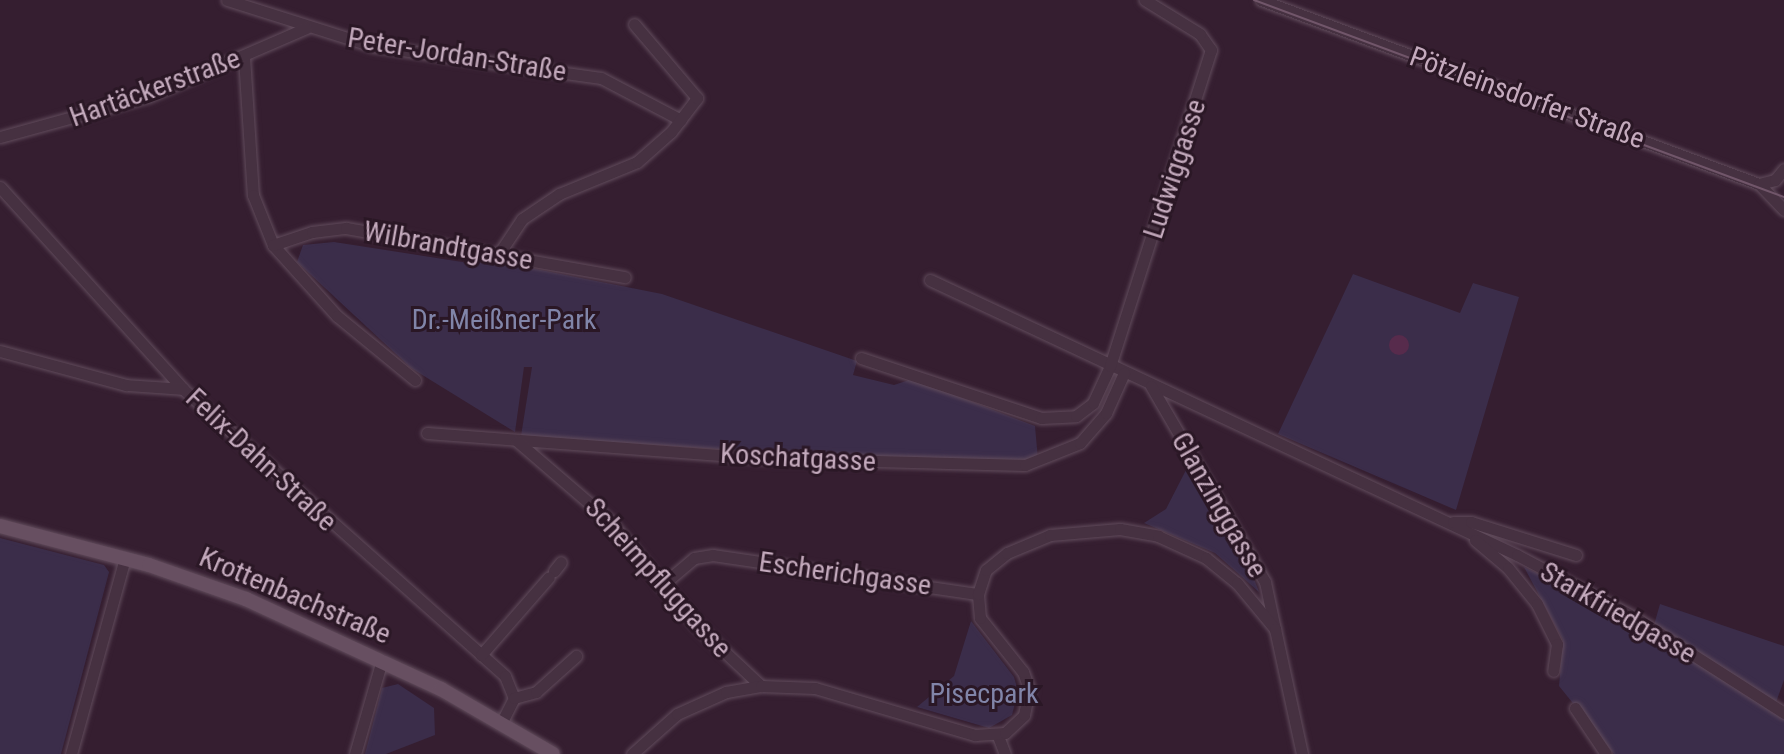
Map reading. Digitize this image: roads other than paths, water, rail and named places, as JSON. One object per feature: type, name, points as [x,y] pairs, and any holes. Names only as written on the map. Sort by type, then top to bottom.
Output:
[{"type":"main road","name":"Krottenbachstraße","points":[[0,526],[125,558],[246,599],[382,660],[501,723],[532,748],[553,754]]},
{"type":"street","name":"Peter-Jordan-Straße","points":[[227,0],[306,28],[429,56],[601,78],[681,120]]},
{"type":"street","name":"Ludwiggasse","points":[[1110,366],[1211,50],[1200,34],[1145,0]]},
{"type":"street","name":"Pötzleinsdorfer Straße","points":[[1261,0],[1759,184],[1784,210]]},
{"type":"street","points":[[498,255],[509,233],[542,203],[623,170],[654,148],[697,98],[634,24]]},
{"type":"street","name":"Hartäckerstraße","points":[[0,137],[149,96],[306,28]]},
{"type":"street","points":[[244,57],[253,195],[273,245],[337,316],[415,380]]},
{"type":"street","points":[[1759,184],[1775,180],[1784,169]]},
{"type":"street","name":"Felix-Dahn-Straße","points":[[0,187],[183,389],[505,676],[514,698]]},
{"type":"street","name":"Wilbrandtgasse","points":[[273,245],[339,228],[625,277]]},
{"type":"street","points":[[861,358],[1053,420],[1076,416],[1093,403],[1110,366],[930,280]]},
{"type":"street","points":[[0,351],[126,385],[183,389]]},
{"type":"street","name":"Starkfriedgasse","points":[[1110,366],[1448,522],[1634,617],[1784,713]]},
{"type":"street","name":"Koschatgasse","points":[[427,433],[761,458],[1025,465],[1080,443],[1106,413],[1124,373]]},
{"type":"street","name":"Glanzinggasse","points":[[1151,386],[1265,582],[1302,754]]},
{"type":"street","name":"Scheimpfluggasse","points":[[516,440],[609,520],[661,586],[761,686]]},
{"type":"street","name":"Starkfriedgasse","points":[[1448,522],[1471,522],[1576,555]]},
{"type":"street","name":"Starkfriedgasse","points":[[1448,522],[1508,568],[1537,604],[1557,644],[1553,671]]},
{"type":"street","name":"Glanzinggasse","points":[[978,594],[990,565],[1017,548],[1071,531],[1120,529],[1158,536],[1206,558],[1237,583],[1275,629]]},
{"type":"street","name":"Escherichgasse","points":[[661,586],[694,558],[713,555],[978,594]]},
{"type":"street","points":[[71,754],[125,558]]},
{"type":"street","points":[[481,655],[555,570]]},
{"type":"street","points":[[632,754],[677,714],[726,692],[761,686],[815,688],[975,735],[998,736],[1019,722],[1029,689],[1023,672],[983,623],[978,594]]},
{"type":"street","points":[[501,723],[514,698],[532,695],[576,656]]},
{"type":"street","points":[[355,754],[382,660]]},
{"type":"street","points":[[1575,708],[1606,754]]},
{"type":"street","points":[[998,736],[1005,754]]},
{"type":"tram line","points":[[1254,0],[1784,197]]},
{"type":"park label","name":"Dr.-Meißner-Park","points":[[504,320]]},
{"type":"park label","name":"Pisecpark","points":[[984,694]]}]
